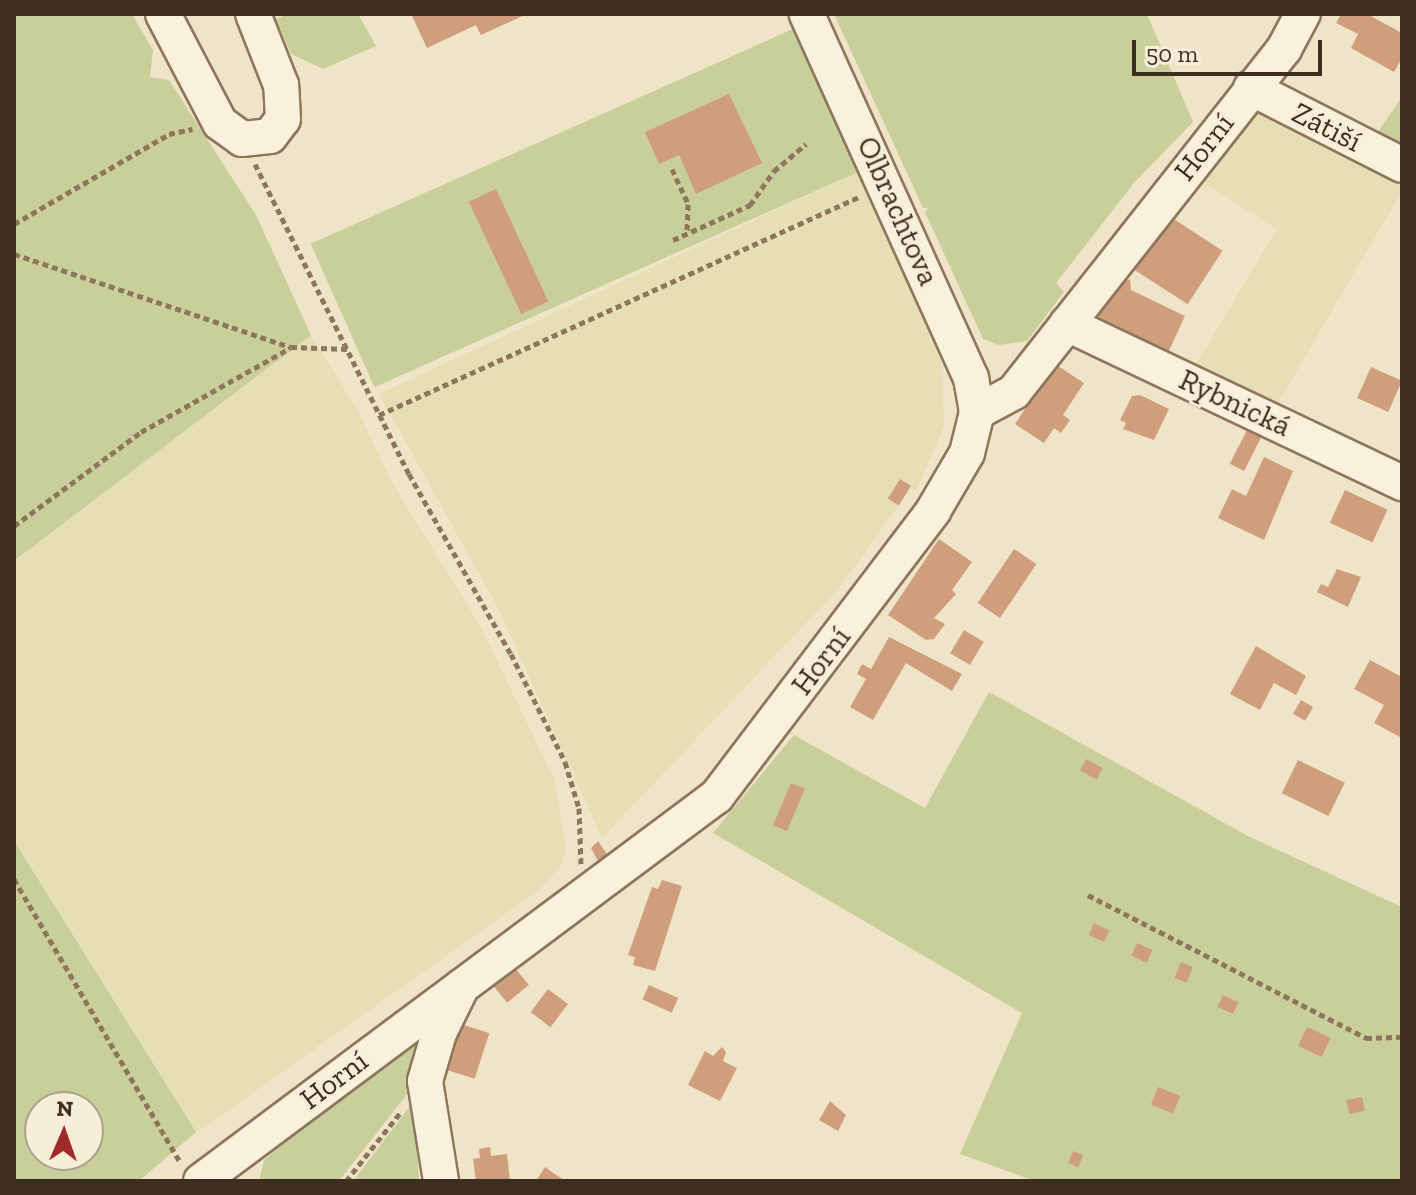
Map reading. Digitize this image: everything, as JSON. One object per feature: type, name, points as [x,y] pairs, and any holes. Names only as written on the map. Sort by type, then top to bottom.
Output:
[{"type":"street","points":[[163,14],[231,131],[270,136],[283,119],[281,85],[253,14]]},
{"type":"street","name":"Olbrachtova","points":[[807,14],[971,378],[977,412]]},
{"type":"street","name":"Horní","points":[[191,1174],[464,982],[706,805],[745,763],[933,511],[967,453],[977,412],[1014,392],[1284,49],[1303,14]]},
{"type":"street","name":"Zátiší","points":[[1251,88],[1402,165]]},
{"type":"street","name":"Rybnická","points":[[1067,324],[1402,483]]},
{"type":"street","points":[[441,1181],[425,1081],[439,1033],[464,982]]},
{"type":"path","points":[[14,224],[169,134],[231,131],[379,415],[511,654],[575,786],[582,893]]},
{"type":"path","points":[[673,240],[750,205],[774,171],[806,144]]},
{"type":"path","points":[[672,169],[688,204],[687,234]]},
{"type":"path","points":[[379,415],[871,192]]},
{"type":"path","points":[[14,254],[291,347],[347,349]]},
{"type":"path","points":[[14,526],[141,432],[291,347]]},
{"type":"path","points":[[14,879],[191,1174]]},
{"type":"path","points":[[1088,895],[1366,1038],[1402,1037]]},
{"type":"path","points":[[346,1181],[425,1081]]},
{"type":"path","points":[[151,1112],[191,1174]]},
{"type":"shaded area","points":[[1257,102],[1402,175],[1402,191],[1274,410],[1191,373],[1277,229],[1196,178]]},
{"type":"shaded area","points":[[858,172],[942,364],[944,427],[916,491],[900,480],[898,506],[840,587],[602,838],[498,608],[379,394]]},
{"type":"shaded area","points":[[310,334],[357,409],[394,486],[481,627],[554,779],[566,847],[561,866],[536,892],[202,1129],[191,1131],[14,841],[14,561]]},
{"type":"green space","points":[[14,14],[132,14],[153,50],[150,77],[169,80],[256,215],[311,335],[14,561]]},
{"type":"green space","points":[[288,14],[358,14],[376,46],[323,69],[291,54],[276,19]]},
{"type":"green space","points":[[834,14],[1147,14],[1193,122],[1134,183],[1056,283],[1064,292],[1027,341],[999,345],[983,339],[925,212],[928,208],[923,208]]},
{"type":"green space","points":[[793,29],[857,172],[375,387],[311,244]]},
{"type":"green space","points":[[1402,97],[1402,159],[1370,143]]},
{"type":"green space","points":[[989,692],[1248,836],[1402,907],[1402,1181],[1035,1181],[960,1154],[1022,1013],[713,833],[794,735],[925,808]]},
{"type":"green space","points":[[14,841],[196,1132],[139,1181],[14,1181]]},
{"type":"green space","points":[[424,1029],[408,1093],[339,1181],[259,1181],[264,1160]]},
{"type":"green space","points":[[414,1101],[419,1181],[353,1181]]},
{"type":"building","points":[[527,14],[481,35],[476,25],[427,48],[412,16]]},
{"type":"building","points":[[1341,14],[1367,14],[1402,33],[1402,58],[1394,72],[1351,48],[1358,34],[1336,23]]},
{"type":"building","points":[[729,94],[762,163],[696,194],[679,155],[659,164],[645,132]]},
{"type":"building","points":[[496,189],[548,301],[521,314],[469,202]]},
{"type":"building","points":[[1163,212],[1223,251],[1188,304],[1128,266]]},
{"type":"building","points":[[1130,279],[1131,290],[1185,316],[1166,357],[1090,320],[1114,280],[1121,284]]},
{"type":"building","points":[[1055,364],[1084,383],[1063,415],[1070,420],[1061,433],[1054,428],[1044,443],[1015,424]]},
{"type":"building","points":[[1371,367],[1402,381],[1388,412],[1357,398]]},
{"type":"building","points":[[1140,395],[1169,409],[1154,440],[1123,429],[1126,423],[1120,420],[1132,396]]},
{"type":"building","points":[[1248,428],[1262,435],[1244,471],[1230,464]]},
{"type":"building","points":[[1264,457],[1293,471],[1264,540],[1218,518],[1232,489],[1246,496]]},
{"type":"building","points":[[900,479],[911,486],[899,505],[888,499]]},
{"type":"building","points":[[1345,490],[1388,510],[1372,542],[1330,523]]},
{"type":"building","points":[[939,539],[972,562],[952,590],[956,594],[934,618],[945,624],[934,639],[926,640],[888,615]]},
{"type":"building","points":[[1014,549],[1036,564],[1000,618],[978,603]]},
{"type":"building","points":[[1337,569],[1361,577],[1348,607],[1317,592],[1321,584],[1328,587]]},
{"type":"building","points":[[964,630],[984,642],[970,665],[950,653]]},
{"type":"building","points":[[889,637],[962,674],[952,691],[906,663],[873,720],[850,707],[866,679],[857,674],[862,664],[871,669]]},
{"type":"building","points":[[1256,646],[1306,676],[1296,695],[1274,683],[1260,710],[1230,694]]},
{"type":"building","points":[[1370,660],[1402,677],[1400,737],[1374,723],[1384,705],[1354,689]]},
{"type":"building","points":[[1301,700],[1313,707],[1305,721],[1293,714]]},
{"type":"building","points":[[1086,759],[1103,768],[1097,779],[1080,770]]},
{"type":"building","points":[[1298,760],[1345,783],[1329,816],[1282,793]]},
{"type":"building","points":[[791,783],[805,789],[787,831],[773,825]]},
{"type":"building","points":[[598,841],[609,857],[599,863],[591,848]]},
{"type":"building","points":[[662,880],[682,886],[655,971],[633,965],[635,957],[628,955],[652,887],[658,889]]},
{"type":"building","points":[[1094,923],[1109,930],[1104,942],[1089,935]]},
{"type":"building","points":[[1137,943],[1153,950],[1147,963],[1131,956]]},
{"type":"building","points":[[1181,962],[1193,967],[1186,983],[1174,978]]},
{"type":"building","points":[[515,968],[529,985],[507,1003],[493,986]]},
{"type":"building","points":[[649,985],[678,998],[672,1013],[642,1000]]},
{"type":"building","points":[[548,989],[568,1004],[551,1027],[531,1012]]},
{"type":"building","points":[[1223,995],[1238,1002],[1233,1014],[1218,1007]]},
{"type":"building","points":[[458,1023],[489,1033],[475,1079],[443,1069]]},
{"type":"building","points":[[1307,1027],[1331,1038],[1322,1057],[1298,1046]]},
{"type":"building","points":[[722,1047],[726,1052],[723,1061],[737,1068],[720,1101],[688,1085],[705,1051],[713,1056]]},
{"type":"building","points":[[1158,1087],[1180,1096],[1173,1114],[1151,1105]]},
{"type":"building","points":[[1362,1097],[1365,1111],[1349,1114],[1346,1100]]},
{"type":"building","points":[[830,1101],[846,1115],[838,1131],[819,1120]]},
{"type":"building","points":[[490,1147],[491,1156],[507,1154],[510,1181],[476,1181],[473,1159],[480,1158],[479,1149]]},
{"type":"building","points":[[1073,1151],[1083,1155],[1078,1167],[1068,1163]]},
{"type":"building","points":[[545,1167],[565,1181],[536,1181]]}]
